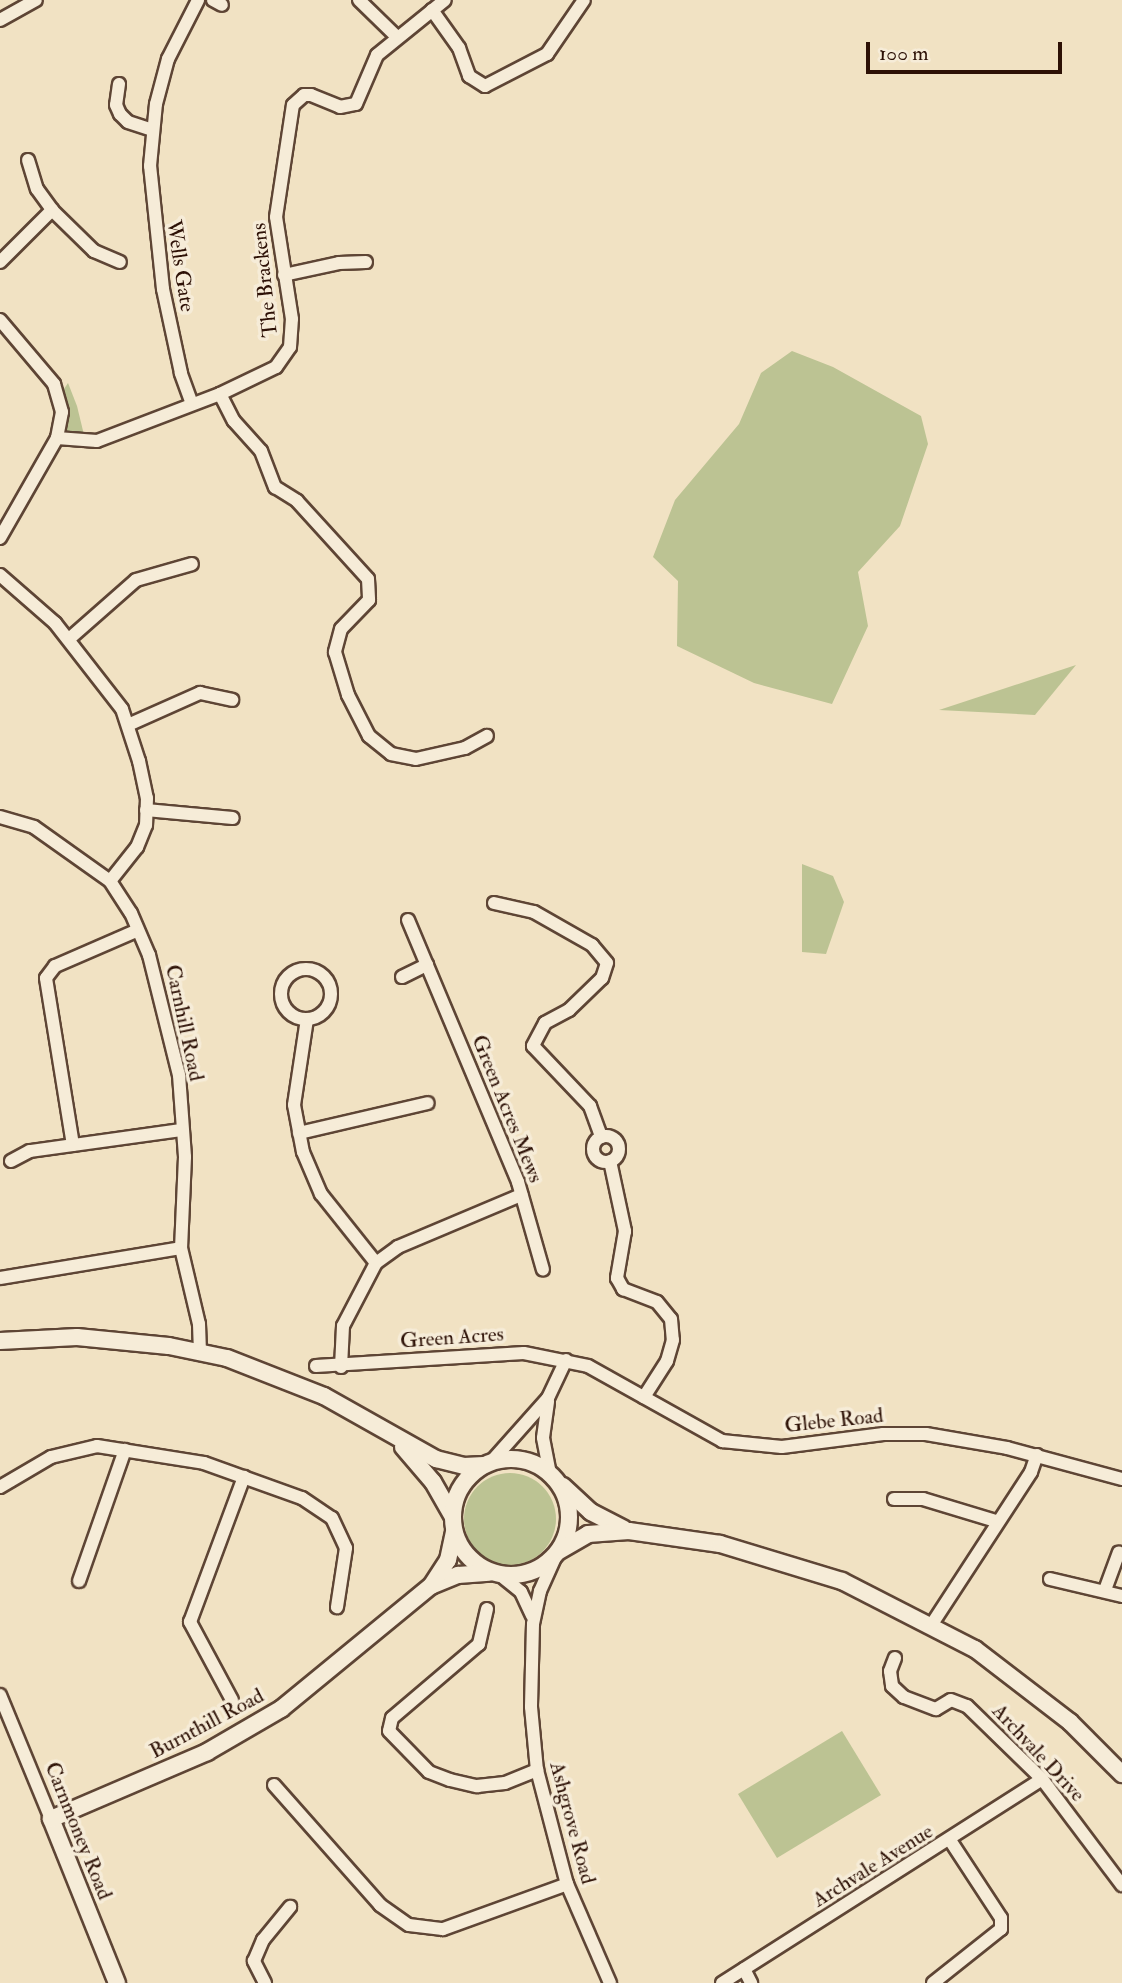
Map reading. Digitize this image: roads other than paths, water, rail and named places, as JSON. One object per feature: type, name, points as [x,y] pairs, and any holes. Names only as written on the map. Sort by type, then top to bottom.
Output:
[{"type":"street","points":[[0,20],[36,0]]},
{"type":"street","name":"Wells Gate","points":[[192,404],[172,335],[151,208],[152,130],[168,59],[198,0]]},
{"type":"street","points":[[359,0],[397,37]]},
{"type":"street","name":"The Brackens","points":[[57,438],[97,441],[219,394],[276,368],[290,347],[292,319],[276,217],[293,105],[304,95],[311,95],[340,107],[356,104],[370,65],[397,37],[445,0]]},
{"type":"street","points":[[432,10],[459,48],[469,76],[485,86],[547,54],[584,0]]},
{"type":"street","points":[[119,84],[116,105],[120,114],[128,122],[152,130]]},
{"type":"street","points":[[28,160],[37,188],[52,210],[94,251],[120,262]]},
{"type":"street","points":[[0,262],[52,210]]},
{"type":"street","points":[[284,275],[366,262]]},
{"type":"street","points":[[0,538],[57,438],[62,412],[54,384],[1,324]]},
{"type":"street","points":[[219,394],[234,421],[261,451],[275,487],[297,501],[368,579],[369,600],[341,629],[335,652],[348,695],[369,736],[391,754],[416,759],[465,748],[487,736]]},
{"type":"street","points":[[69,639],[136,580],[191,564]]},
{"type":"street","points":[[0,575],[69,639],[122,709],[128,725],[139,761],[146,810],[137,847],[110,881]]},
{"type":"street","points":[[128,725],[200,693],[232,700]]},
{"type":"street","points":[[146,810],[233,818]]},
{"type":"street","name":"Carnhill Road","points":[[0,817],[34,827],[110,881],[138,930],[163,999],[179,1074],[185,1157],[181,1248],[199,1324],[200,1352]]},
{"type":"street","points":[[494,903],[534,912],[592,945],[607,963],[602,978],[569,1010],[545,1023],[533,1046],[590,1106],[601,1137],[593,1151],[601,1161],[610,1161],[618,1153],[618,1145],[613,1138],[601,1137]]},
{"type":"street","name":"Green Acres Mews","points":[[408,920],[521,1195],[543,1270]]},
{"type":"street","points":[[73,1145],[46,978],[55,966],[138,930]]},
{"type":"street","points":[[402,977],[427,965]]},
{"type":"street","points":[[300,969],[317,971],[331,991],[327,1007],[307,1019],[291,1015],[281,1002],[286,978],[300,969]]},
{"type":"street","points":[[307,1019],[294,1105],[299,1133],[321,1194],[376,1263]]},
{"type":"street","points":[[299,1133],[428,1103]]},
{"type":"street","points":[[11,1161],[30,1151],[181,1130]]},
{"type":"street","points":[[610,1161],[625,1231],[617,1278],[624,1289],[657,1302],[671,1319],[673,1340],[667,1361],[644,1397]]},
{"type":"street","points":[[341,1367],[343,1326],[376,1263],[398,1247],[521,1195]]},
{"type":"street","points":[[0,1278],[181,1248]]},
{"type":"street","points":[[0,1340],[77,1336],[200,1352],[289,1380],[447,1463],[488,1464],[516,1459],[553,1476],[591,1512],[629,1531]]},
{"type":"street","name":"Green Acres","points":[[316,1366],[341,1367],[524,1353],[566,1360]]},
{"type":"street","points":[[453,1524],[461,1487],[488,1464],[548,1398],[566,1360]]},
{"type":"street","name":"Glebe Road","points":[[566,1360],[588,1366],[692,1427],[722,1441],[782,1447],[883,1434],[926,1434],[1037,1455],[1122,1479]]},
{"type":"street","points":[[548,1398],[543,1438],[553,1476],[564,1492],[569,1522],[558,1552]]},
{"type":"street","points":[[392,1435],[433,1482],[468,1557],[496,1574],[537,1570],[558,1552],[588,1534],[629,1531],[720,1544],[786,1563],[842,1581],[932,1624],[1021,1682],[1070,1721],[1122,1774]]},
{"type":"street","points":[[0,1487],[75,1449],[125,1450],[205,1464],[244,1477],[302,1498],[332,1518],[346,1548],[337,1607]]},
{"type":"street","points":[[79,1581],[125,1450]]},
{"type":"street","points":[[932,1624],[996,1521],[1031,1472],[1037,1455]]},
{"type":"street","points":[[232,1700],[190,1622],[244,1477]]},
{"type":"street","points":[[894,1499],[923,1499],[996,1521]]},
{"type":"street","name":"Burnthill Road","points":[[51,1819],[207,1752],[255,1726],[316,1683],[431,1586],[448,1560],[453,1524]]},
{"type":"street","name":"Ashgrove Road","points":[[558,1552],[540,1591],[533,1624],[531,1707],[537,1770],[567,1884],[610,1983]]},
{"type":"street","points":[[1105,1590],[1119,1552]]},
{"type":"street","name":"Burnthill Road","points":[[431,1586],[458,1575],[496,1574]]},
{"type":"street","name":"Ashgrove Road","points":[[496,1574],[528,1602],[533,1624]]},
{"type":"street","points":[[1050,1579],[1105,1590],[1122,1597]]},
{"type":"street","points":[[487,1609],[479,1644],[392,1718],[389,1731],[429,1772],[450,1780],[477,1786],[505,1783],[537,1770]]},
{"type":"street","name":"Archvale Drive","points":[[895,1658],[892,1686],[904,1697],[936,1709],[951,1700],[967,1706],[1042,1779],[1122,1885]]},
{"type":"street","name":"Carnmoney Road","points":[[0,1695],[117,1983]]},
{"type":"street","name":"Archvale Avenue","points":[[722,1983],[1042,1779]]},
{"type":"street","points":[[274,1785],[380,1905],[408,1925],[443,1929],[567,1884]]},
{"type":"street","points":[[933,1983],[949,1979],[1001,1929],[1002,1918],[950,1840]]},
{"type":"street","points":[[265,1983],[254,1961],[263,1940],[290,1907]]},
{"type":"street","points":[[744,1969],[751,1983]]}]
